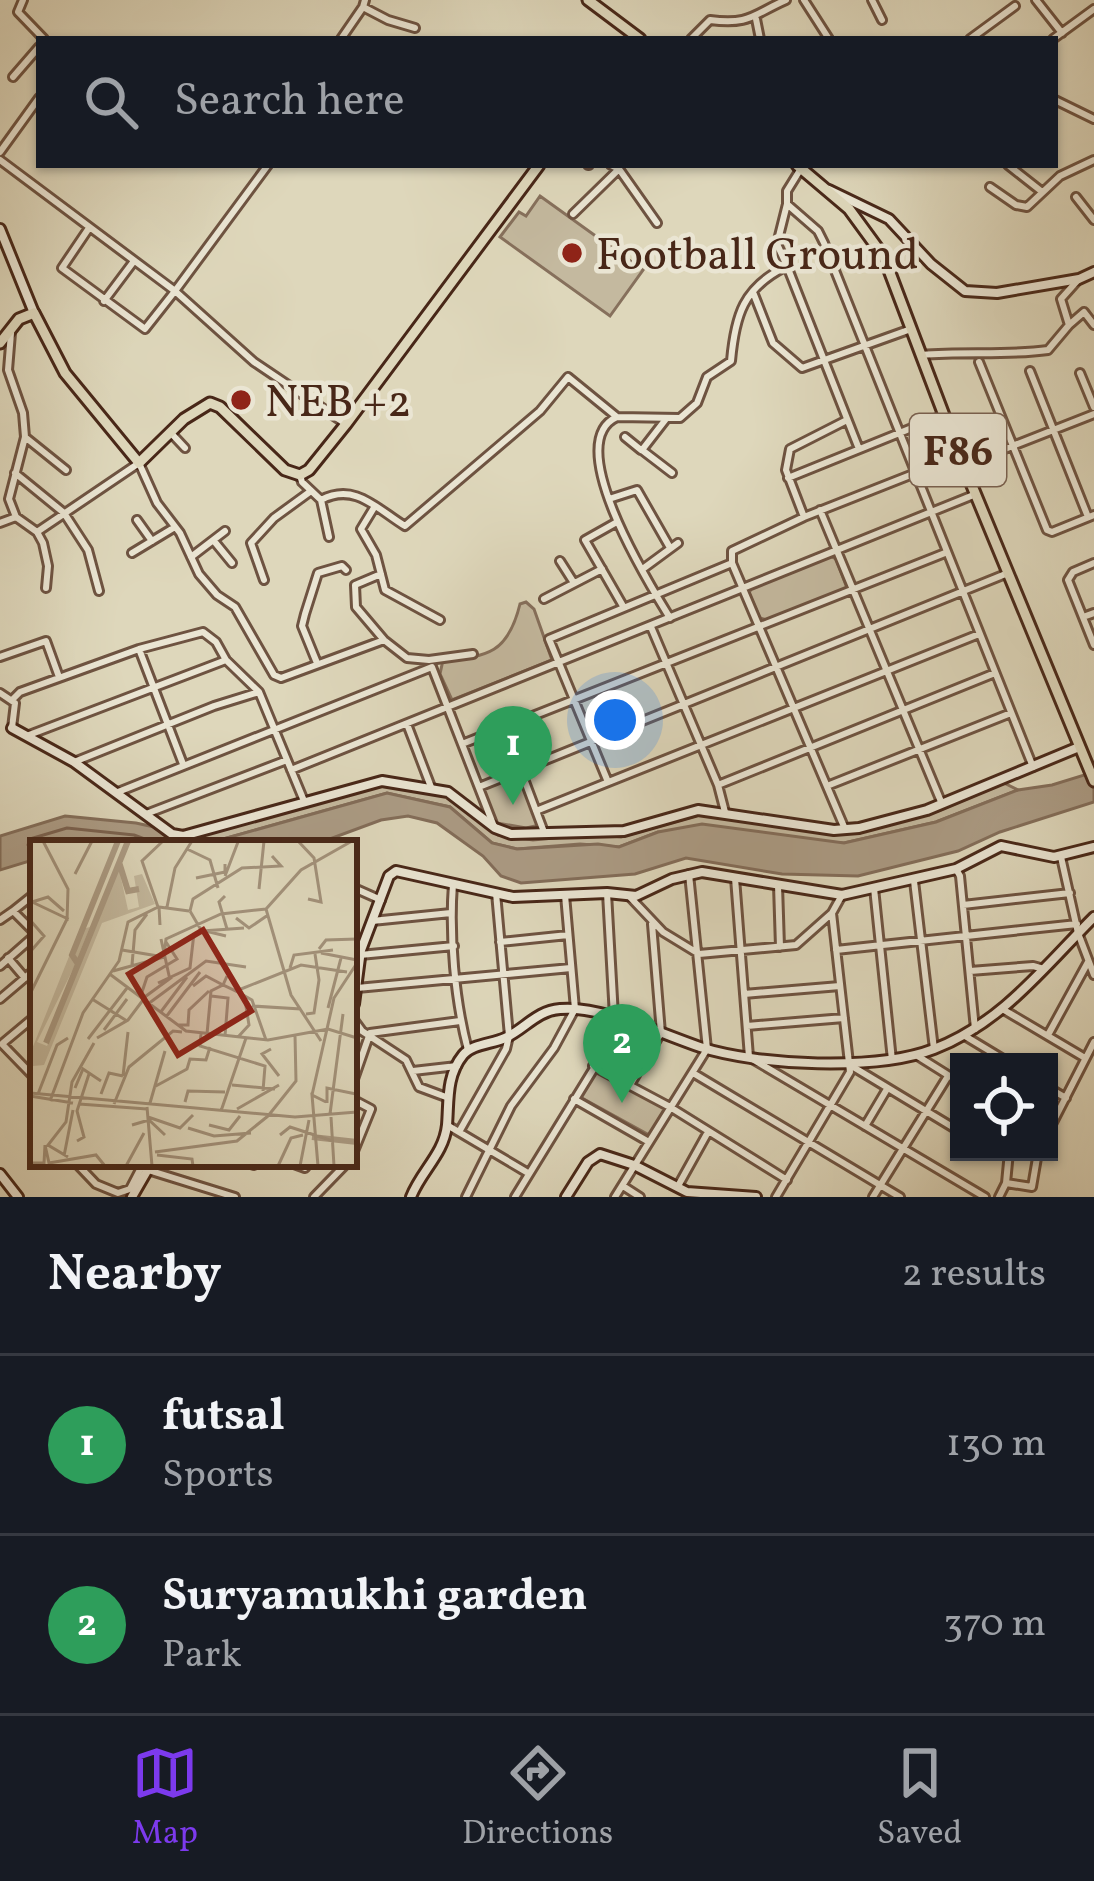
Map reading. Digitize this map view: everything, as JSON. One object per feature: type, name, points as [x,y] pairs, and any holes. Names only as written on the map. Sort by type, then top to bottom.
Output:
[{"type":"main road","points":[[588,0],[633,36]]},
{"type":"main road","points":[[0,343],[19,319],[34,313],[65,373],[139,463],[170,432],[205,405],[215,404],[286,470],[300,475],[346,424],[537,168]]},
{"type":"main road","name":"F86","points":[[800,168],[829,190],[878,245],[1094,782]]},
{"type":"street","points":[[23,0],[20,18],[36,37]]},
{"type":"street","points":[[694,36],[710,20],[738,24],[786,0]]},
{"type":"street","points":[[804,0],[827,36]]},
{"type":"street","points":[[872,0],[882,20]]},
{"type":"street","points":[[974,36],[1023,0]]},
{"type":"street","points":[[1036,0],[1062,32]]},
{"type":"street","points":[[343,36],[365,2],[415,28]]},
{"type":"street","points":[[1057,36],[1094,9]]},
{"type":"street","points":[[756,19],[759,36]]},
{"type":"street","points":[[14,77],[36,49]]},
{"type":"street","points":[[1058,101],[1094,119]]},
{"type":"street","points":[[36,102],[0,156],[175,291],[254,362],[346,424]]},
{"type":"street","points":[[990,187],[1024,207],[1041,190],[1094,160]]},
{"type":"street","points":[[89,228],[62,268],[142,330],[266,168]]},
{"type":"street","points":[[573,214],[614,168]]},
{"type":"street","points":[[616,168],[657,223]]},
{"type":"street","points":[[799,168],[776,244],[860,449]]},
{"type":"street","points":[[1012,168],[1041,190]]},
{"type":"street","points":[[829,190],[889,219],[931,265],[965,291],[998,293],[1079,279],[1094,272]]},
{"type":"street","points":[[1076,197],[1094,220]]},
{"type":"street","points":[[787,204],[818,231],[1033,767]]},
{"type":"street","points":[[0,229],[5,251],[34,313]]},
{"type":"street","points":[[104,301],[134,261]]},
{"type":"street","points":[[670,618],[617,522],[599,463],[597,436],[606,422],[617,417],[666,419],[689,412],[707,377],[731,361],[733,330],[753,292],[788,266]]},
{"type":"street","points":[[1069,325],[1061,299],[1079,279]]},
{"type":"street","points":[[753,292],[777,348],[788,352],[802,368],[911,329]]},
{"type":"street","points":[[922,355],[985,351],[1015,355],[1048,350],[1084,312],[1094,325]]},
{"type":"street","points":[[9,330],[13,340],[8,370],[26,437],[9,499],[16,517],[37,532],[46,556],[46,588]]},
{"type":"street","points":[[979,362],[1047,530],[1052,532],[1091,516],[1030,370]]},
{"type":"street","points":[[964,465],[1094,410],[1080,373]]},
{"type":"street","points":[[321,500],[346,492],[407,525],[540,411],[568,377],[617,417]]},
{"type":"street","points":[[788,478],[944,415]]},
{"type":"street","points":[[642,450],[666,419]]},
{"type":"street","points":[[804,517],[788,478],[787,458],[793,445],[846,420]]},
{"type":"street","points":[[170,432],[185,448]]},
{"type":"street","points":[[26,437],[66,470]]},
{"type":"street","points":[[625,437],[673,473]]},
{"type":"street","points":[[37,532],[139,463],[157,503],[176,527],[207,586],[241,615],[274,675],[281,678],[384,640]]},
{"type":"street","points":[[15,473],[64,513],[88,550],[99,591]]},
{"type":"street","points":[[845,829],[732,563],[736,547],[914,474]]},
{"type":"street","points":[[300,475],[321,500],[329,537]]},
{"type":"street","points":[[609,499],[637,490],[669,547]]},
{"type":"street","points":[[264,580],[250,543],[311,491]]},
{"type":"street","points":[[291,770],[976,494]]},
{"type":"street","points":[[375,506],[361,529],[390,595],[440,620]]},
{"type":"street","points":[[820,510],[942,804]]},
{"type":"street","points":[[0,523],[16,517]]},
{"type":"street","points":[[137,520],[152,542]]},
{"type":"street","points":[[617,522],[585,540],[622,606]]},
{"type":"street","points":[[132,554],[176,527]]},
{"type":"street","points":[[191,557],[225,532]]},
{"type":"street","points":[[214,541],[232,563]]},
{"type":"street","points":[[644,568],[679,543]]},
{"type":"street","points":[[462,744],[945,553]]},
{"type":"street","points":[[560,561],[574,583]]},
{"type":"street","points":[[608,782],[550,644],[552,635],[732,563]]},
{"type":"street","points":[[1094,563],[1073,572],[1068,580],[1094,645]]},
{"type":"street","points":[[317,663],[302,626],[314,580],[322,571],[342,566],[346,570]]},
{"type":"street","points":[[544,598],[602,569]]},
{"type":"street","points":[[479,787],[1008,573]]},
{"type":"street","points":[[381,574],[359,581],[353,589],[358,614],[407,658],[431,663]]},
{"type":"street","points":[[1083,617],[1094,613]]},
{"type":"street","points":[[650,626],[718,785],[724,812]]},
{"type":"street","points":[[304,801],[259,692],[203,632],[59,677],[13,699],[12,728],[74,762],[172,834],[183,836],[382,781],[430,788],[463,800],[495,828],[511,834],[624,831],[680,812],[724,812],[845,829],[942,804],[1033,767],[1086,754]]},
{"type":"street","points":[[536,811],[979,634]]},
{"type":"street","points":[[0,657],[42,640],[49,644],[59,677]]},
{"type":"street","points":[[139,649],[183,764]]},
{"type":"street","points":[[118,792],[431,663],[473,654]]},
{"type":"street","points":[[29,735],[226,660]]},
{"type":"street","points":[[431,663],[495,828]]},
{"type":"street","points":[[718,785],[995,673]]},
{"type":"street","points":[[74,762],[259,692]]},
{"type":"street","points":[[0,693],[13,699]]},
{"type":"street","points":[[827,786],[1011,713]]},
{"type":"street","points":[[407,724],[430,788]]},
{"type":"street","points":[[146,814],[287,760]]},
{"type":"street","points":[[520,771],[545,835]]},
{"type":"street","points":[[357,979],[360,955],[389,876],[396,871],[513,897],[629,896],[702,872],[842,895],[956,869],[1001,845],[1061,857],[1094,847]]},
{"type":"street","points":[[1061,857],[1077,929],[1094,975]]},
{"type":"street","points":[[956,869],[975,1029]]},
{"type":"street","points":[[614,1197],[707,1049],[689,874]]},
{"type":"street","points":[[735,878],[749,1057]]},
{"type":"street","points":[[914,881],[934,1049]]},
{"type":"street","points":[[453,884],[460,1021],[468,1050]]},
{"type":"street","points":[[778,885],[780,948]]},
{"type":"street","points":[[874,888],[892,1060]]},
{"type":"street","points":[[357,889],[380,900]]},
{"type":"street","points":[[459,1132],[509,1036],[496,893]]},
{"type":"street","points":[[515,1197],[615,1034],[607,893]]},
{"type":"street","points":[[963,905],[1070,893]]},
{"type":"street","points":[[466,1197],[511,1106],[554,1048],[575,1010],[565,895]]},
{"type":"street","points":[[629,896],[652,923],[699,954],[780,948],[807,939],[842,895]]},
{"type":"street","points":[[0,920],[30,897]]},
{"type":"street","points":[[13,911],[30,931]]},
{"type":"street","points":[[776,1197],[850,1072],[832,913]]},
{"type":"street","points":[[372,922],[451,914]]},
{"type":"street","points":[[411,1197],[434,1162],[447,1125],[446,1097],[468,1050],[509,1036],[541,1013],[575,1010],[749,1057],[850,1065],[892,1060],[965,1036],[1004,1010],[1077,929],[1094,917]]},
{"type":"street","points":[[630,1084],[662,1033],[652,923]]},
{"type":"street","points":[[836,950],[1077,929]]},
{"type":"street","points":[[499,942],[568,935]]},
{"type":"street","points":[[0,966],[30,937]]},
{"type":"street","points":[[360,955],[454,946]]},
{"type":"street","points":[[0,999],[29,975],[8,958]]},
{"type":"street","points":[[1048,1035],[1089,959]]},
{"type":"street","points":[[357,987],[572,968]]},
{"type":"street","points":[[969,971],[1044,969]]},
{"type":"street","points":[[744,994],[840,986]]},
{"type":"street","points":[[1004,1010],[1085,1058]]},
{"type":"street","points":[[747,1026],[844,1018]]},
{"type":"street","points":[[30,1021],[1,1045],[30,1074]]},
{"type":"street","points":[[370,1033],[460,1021]]},
{"type":"street","points":[[357,1024],[406,1060],[419,1088],[446,1097]]},
{"type":"street","points":[[357,1070],[370,1033]]},
{"type":"street","points":[[965,1036],[993,1053]]},
{"type":"street","points":[[1058,1113],[1094,1042]]},
{"type":"street","points":[[873,1197],[948,1076],[916,1055]]},
{"type":"street","points":[[749,1057],[985,1197]]},
{"type":"street","points":[[22,1067],[30,1060]]},
{"type":"street","points":[[850,1065],[950,1126]]},
{"type":"street","points":[[413,1071],[457,1066]]},
{"type":"street","points":[[593,1066],[670,1107],[787,1180]]},
{"type":"street","points":[[693,1073],[900,1197]]},
{"type":"street","points":[[866,1126],[887,1089]]},
{"type":"street","points":[[1058,1093],[1066,1098]]},
{"type":"street","points":[[573,1098],[649,1142]]},
{"type":"street","points":[[357,1102],[371,1109],[359,1124]]},
{"type":"street","points":[[447,1125],[528,1173]]},
{"type":"street","points":[[677,1188],[708,1132]]},
{"type":"street","points":[[566,1197],[596,1155],[604,1154],[677,1188],[756,1197]]},
{"type":"street","points":[[999,1197],[1009,1161]]},
{"type":"street","points":[[1006,1183],[1032,1187],[1036,1161]]},
{"type":"street","points":[[80,1167],[96,1184],[118,1193],[130,1189],[147,1167]]},
{"type":"street","points":[[132,1197],[147,1167]]},
{"type":"street","points":[[151,1167],[235,1197]]},
{"type":"street","points":[[314,1197],[343,1167]]},
{"type":"street","points":[[0,1174],[14,1196]]},
{"type":"street","points":[[622,1186],[640,1197]]},
{"type":"shaded area","name":"Football Ground","points":[[540,196],[643,270],[610,316],[500,237],[519,212],[526,216]]},
{"type":"shaded area","points":[[830,556],[836,559],[847,588],[767,620],[760,618],[749,593],[752,587]]},
{"type":"shaded area","points":[[526,602],[534,609],[552,660],[452,700],[440,674],[443,660],[494,649],[509,633],[520,604]]},
{"type":"shaded area","points":[[519,774],[540,825],[526,828],[497,823],[484,792],[484,787]]},
{"type":"shaded area","points":[[1004,783],[1018,790],[936,822],[844,843],[658,832],[619,847],[580,844],[517,849],[492,843],[450,807],[387,793],[220,840],[181,840],[383,785],[448,796],[498,835],[533,840],[596,834],[621,837],[699,815],[848,833],[938,811]]},
{"type":"shaded area","points":[[596,1069],[664,1107],[666,1112],[651,1136],[582,1098],[579,1094]]},
{"type":"water","points":[[1094,772],[1094,802],[1000,832],[958,851],[858,876],[782,874],[686,858],[635,874],[521,883],[501,876],[483,856],[437,823],[408,816],[381,820],[327,840],[220,840],[387,793],[450,807],[492,843],[517,849],[619,847],[658,832],[702,824],[844,843],[936,822],[1018,790]]},
{"type":"water","points":[[65,816],[154,827],[171,840],[30,840],[30,861],[0,870],[0,836]]},
{"type":"place","name":"Football Ground","points":[[572,253]]},
{"type":"place","name":"NEB +2","points":[[241,400]]},
{"type":"place","name":"futsal","points":[[513,805]]},
{"type":"place","name":"Suryamukhi garden","points":[[622,1103]]}]
